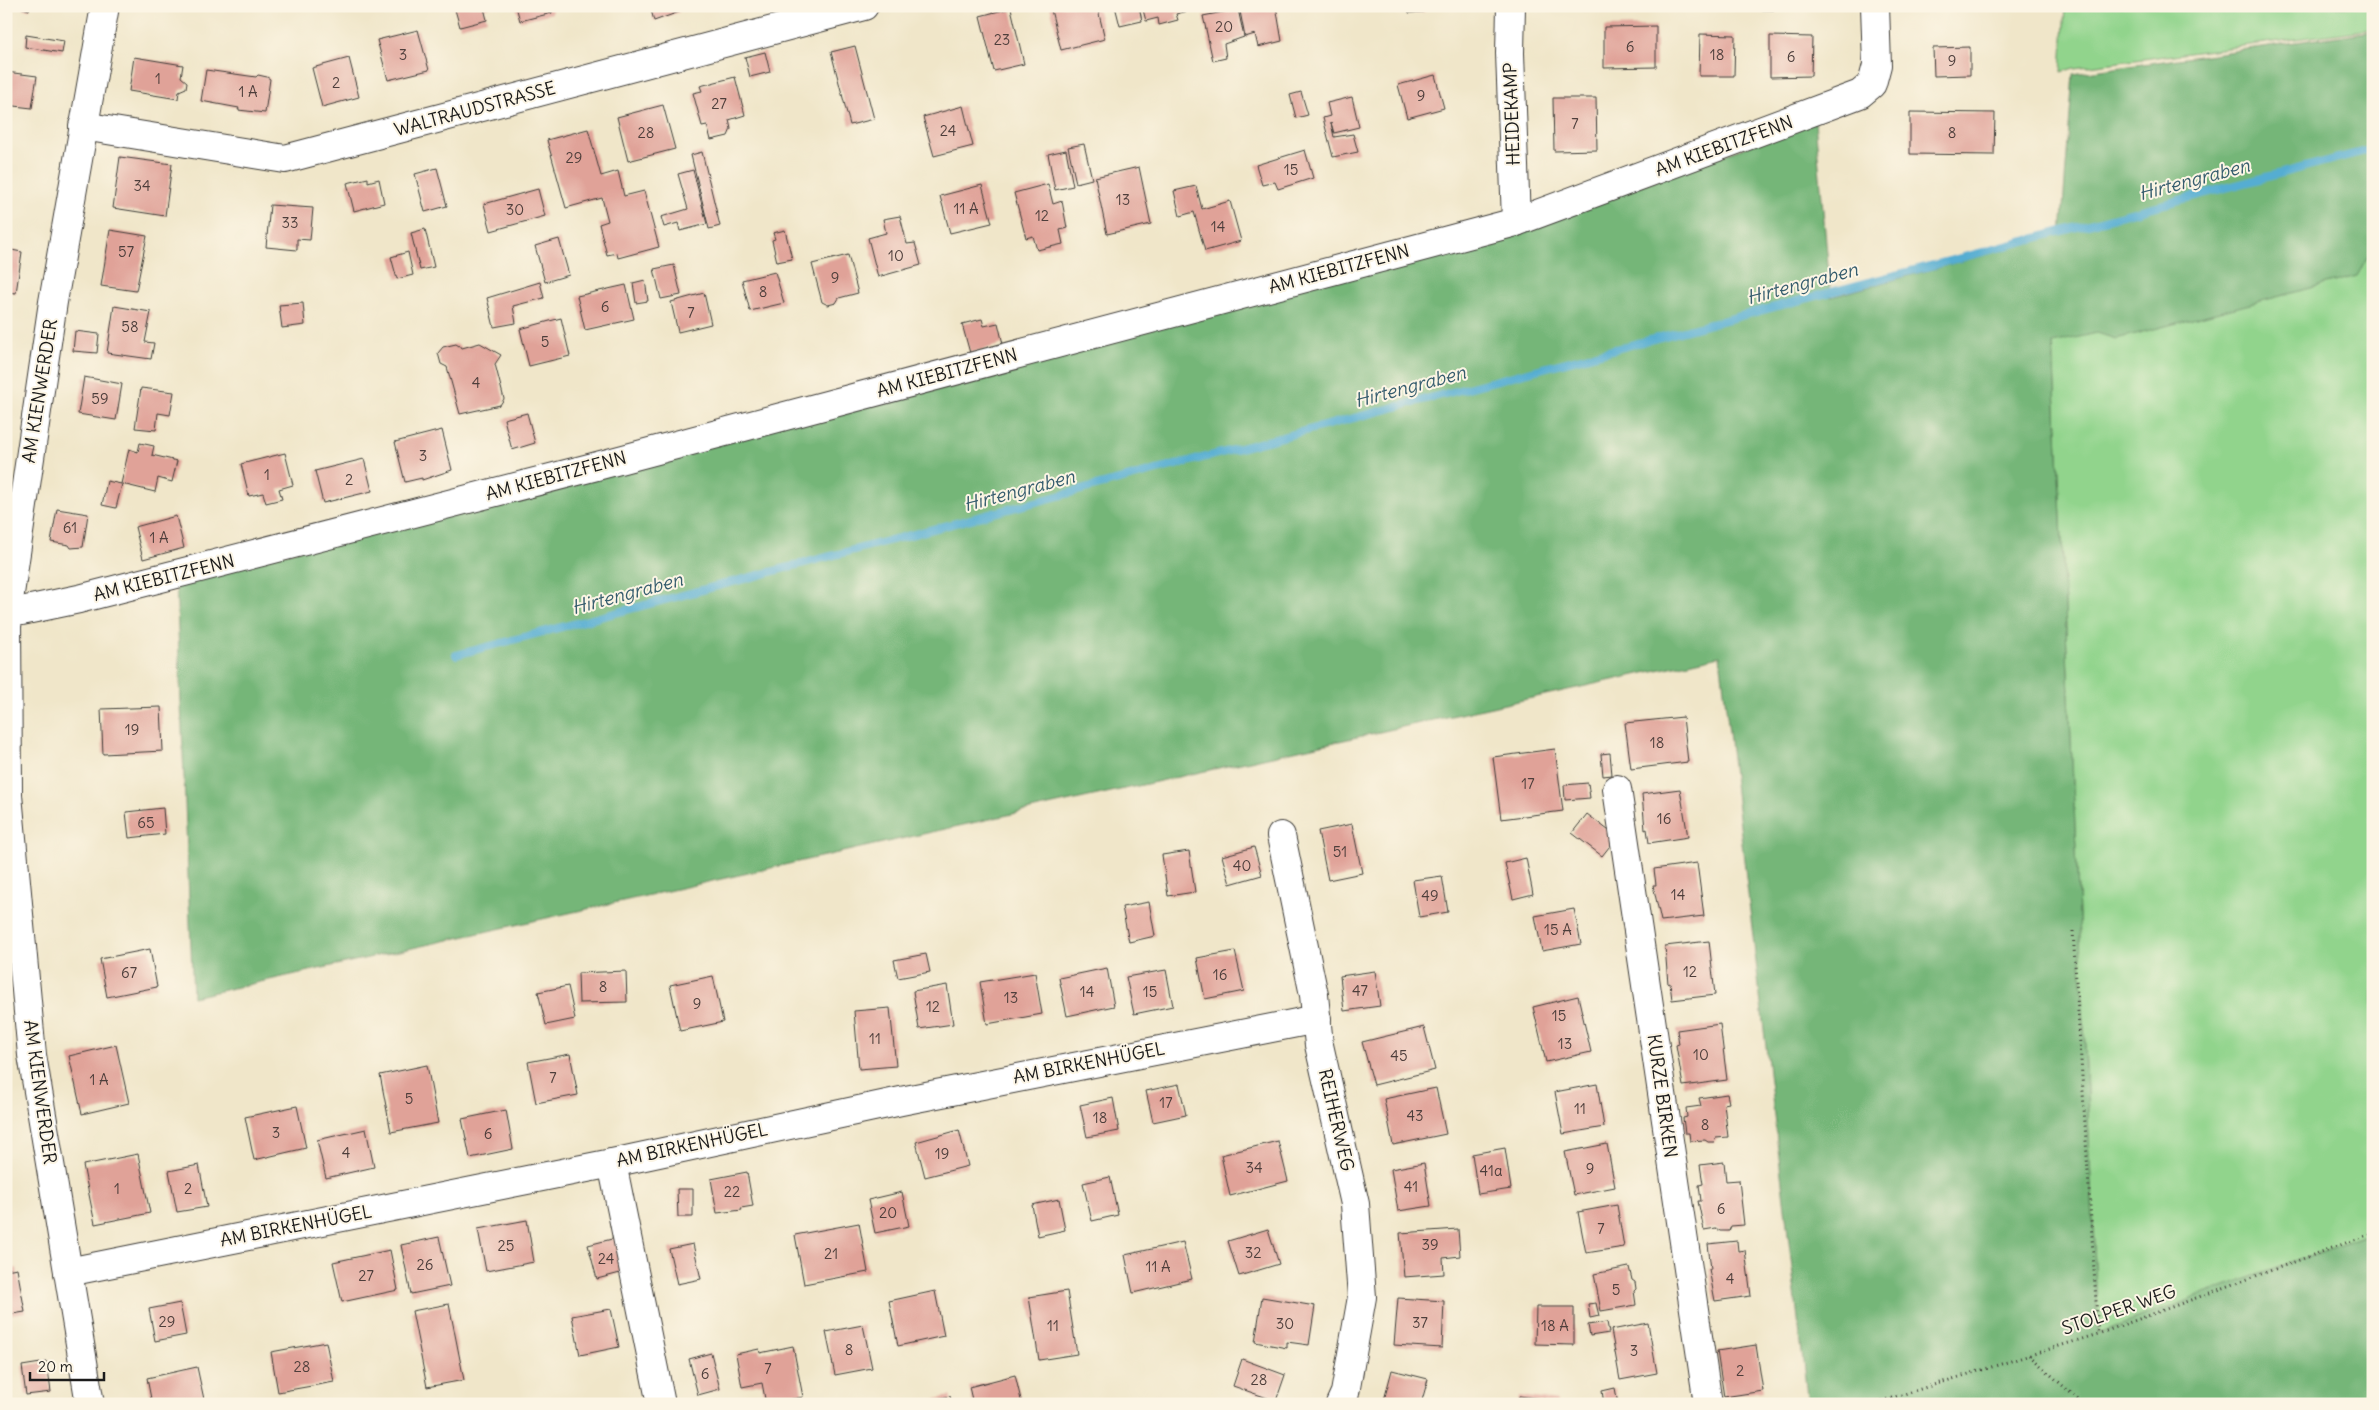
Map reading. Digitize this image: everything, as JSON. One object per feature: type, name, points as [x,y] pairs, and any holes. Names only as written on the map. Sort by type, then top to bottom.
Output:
[{"type":"street","name":"AM KIENWERDER","points":[[90,1404],[32,1055],[8,795],[7,614],[54,302],[105,6]]},
{"type":"street","name":"WALTRAUDSTRASSE","points":[[83,126],[285,159],[864,6]]},
{"type":"street","name":"HEIDEKAMP","points":[[1511,6],[1510,53],[1516,222]]},
{"type":"street","name":"AM KIEBITZFENN","points":[[7,614],[79,600],[511,488],[1516,222],[1840,104],[1860,94],[1872,84],[1877,65],[1875,6]]},
{"type":"street","name":"KURZE BIRKEN","points":[[1617,789],[1708,1404]]},
{"type":"street","name":"REIHERWEG","points":[[1281,836],[1314,995],[1319,1045],[1355,1204],[1362,1297],[1345,1393],[1340,1404]]},
{"type":"street","name":"AM BIRKENHÜGEL","points":[[68,1272],[614,1173],[901,1100],[1317,1019]]},
{"type":"street","points":[[614,1173],[661,1404]]},
{"type":"path","points":[[2073,931],[2098,1334]]},
{"type":"path","name":"STOLPER WEG","points":[[1872,1404],[2098,1334],[2373,1233]]},
{"type":"path","points":[[2029,1354],[2082,1404]]},
{"type":"green space","points":[[2065,6],[2373,6],[2373,29],[2074,68],[2061,72]]},
{"type":"green space","points":[[2373,31],[2373,248],[2357,276],[2116,339],[2097,333],[2053,343],[2098,1333],[2373,1233],[2373,1404],[1808,1404],[1720,656],[193,997],[176,582],[1520,229],[1815,122],[1831,297],[2061,234],[2073,74]]},
{"type":"green space","points":[[2373,214],[2373,1233],[2098,1334],[2053,342]]},
{"type":"building","points":[[17,6],[30,6],[29,10]]},
{"type":"building","points":[[454,6],[490,7],[484,8],[487,20],[460,27]]},
{"type":"building","points":[[516,6],[551,6],[552,13],[520,21]]},
{"type":"building","points":[[650,6],[677,6],[679,12],[654,21]]},
{"type":"building","points":[[1050,6],[1097,6],[1105,39],[1061,50]]},
{"type":"building","points":[[1115,6],[1139,6],[1142,21],[1120,26]]},
{"type":"building","points":[[1142,6],[1187,6],[1188,11],[1176,14],[1178,20],[1159,25],[1158,18],[1146,21]]},
{"type":"building","points":[[1239,6],[1276,6],[1282,41],[1258,47],[1255,34],[1245,37]]},
{"type":"building","points":[[1409,6],[1429,6],[1424,12],[1409,13]]},
{"type":"building","points":[[1718,6],[1774,6],[1774,10],[1718,9]]},
{"type":"building","points":[[1011,8],[1024,64],[994,71],[980,16]]},
{"type":"building","points":[[1238,9],[1244,37],[1224,44],[1226,58],[1213,61],[1203,16]]},
{"type":"building","points":[[1656,26],[1656,67],[1604,68],[1604,27]]},
{"type":"building","points":[[418,30],[429,70],[388,80],[377,40]]},
{"type":"building","points":[[1700,34],[1735,35],[1734,76],[1699,76]]},
{"type":"building","points":[[26,35],[64,41],[62,53],[25,47]]},
{"type":"building","points":[[1770,36],[1812,37],[1811,76],[1770,77]]},
{"type":"building","points":[[855,46],[874,119],[850,125],[831,52]]},
{"type":"building","points":[[1970,47],[1970,75],[1934,76],[1933,48]]},
{"type":"building","points":[[765,52],[770,72],[750,77],[745,57]]},
{"type":"building","points":[[134,57],[183,65],[181,77],[187,82],[186,88],[179,91],[178,99],[129,91]]},
{"type":"building","points":[[349,58],[359,97],[322,107],[312,68]]},
{"type":"building","points":[[206,70],[256,77],[258,75],[270,79],[265,113],[238,110],[239,108],[201,101]]},
{"type":"building","points":[[6,72],[37,76],[32,108],[6,105]]},
{"type":"building","points":[[1435,75],[1444,108],[1407,118],[1398,85]]},
{"type":"building","points":[[735,77],[745,115],[729,120],[731,129],[728,136],[711,140],[707,125],[702,126],[693,93],[702,91],[700,86]]},
{"type":"building","points":[[1301,92],[1308,115],[1296,118],[1290,95]]},
{"type":"building","points":[[1352,97],[1359,127],[1334,133],[1331,123],[1334,137],[1353,134],[1358,152],[1333,157],[1323,118],[1330,116],[1327,103]]},
{"type":"building","points":[[1553,98],[1596,98],[1597,150],[1554,151]]},
{"type":"building","points":[[663,105],[675,149],[628,161],[617,117]]},
{"type":"building","points":[[963,106],[973,146],[934,156],[923,117]]},
{"type":"building","points":[[1910,112],[1995,113],[1994,155],[1910,154]]},
{"type":"building","points":[[588,129],[601,176],[618,171],[624,196],[644,191],[659,247],[618,258],[617,253],[607,255],[599,224],[608,221],[602,198],[566,208],[547,140]]},
{"type":"building","points":[[1084,144],[1092,179],[1076,183],[1068,147]]},
{"type":"building","points":[[1066,150],[1073,186],[1055,190],[1048,154]]},
{"type":"building","points":[[1305,150],[1313,178],[1278,189],[1275,182],[1262,185],[1256,165]]},
{"type":"building","points":[[702,152],[720,226],[709,229],[691,155]]},
{"type":"building","points":[[120,157],[172,164],[165,216],[113,208]]},
{"type":"building","points":[[1139,167],[1151,224],[1107,234],[1095,177]]},
{"type":"building","points":[[437,168],[447,206],[425,212],[415,174]]},
{"type":"building","points":[[693,170],[707,224],[680,231],[678,223],[664,227],[661,217],[688,209],[678,174]]},
{"type":"building","points":[[368,178],[368,182],[379,179],[384,203],[354,211],[347,183]]},
{"type":"building","points":[[1048,184],[1053,204],[1062,201],[1067,228],[1060,230],[1063,244],[1037,250],[1033,236],[1026,238],[1014,193]]},
{"type":"building","points":[[982,185],[992,223],[950,233],[940,196]]},
{"type":"building","points":[[1196,186],[1202,209],[1230,201],[1241,241],[1205,251],[1194,212],[1180,216],[1174,191]]},
{"type":"building","points":[[538,189],[545,216],[491,231],[484,204]]},
{"type":"building","points":[[270,205],[313,208],[310,240],[297,239],[297,250],[266,247]]},
{"type":"building","points":[[900,216],[907,244],[915,243],[921,265],[878,277],[868,238],[886,233],[883,219]]},
{"type":"building","points":[[425,229],[434,267],[420,270],[411,233]]},
{"type":"building","points":[[110,230],[147,236],[136,291],[101,286]]},
{"type":"building","points":[[785,230],[792,259],[777,262],[772,240],[775,239],[773,233]]},
{"type":"building","points":[[559,239],[569,275],[545,282],[535,246]]},
{"type":"building","points":[[6,249],[22,252],[16,293],[6,292]]},
{"type":"building","points":[[408,252],[413,275],[397,279],[391,257]]},
{"type":"building","points":[[848,255],[858,293],[839,298],[836,303],[828,305],[822,302],[812,264]]},
{"type":"building","points":[[674,265],[681,295],[661,299],[654,269]]},
{"type":"building","points":[[775,272],[784,303],[750,311],[742,280]]},
{"type":"building","points":[[645,280],[648,301],[636,303],[633,283]]},
{"type":"building","points":[[540,282],[544,298],[513,306],[516,323],[494,327],[487,298]]},
{"type":"building","points":[[626,285],[634,319],[585,330],[577,296]]},
{"type":"building","points":[[704,293],[711,324],[678,332],[671,302]]},
{"type":"building","points":[[303,303],[305,325],[282,328],[279,305]]},
{"type":"building","points":[[114,306],[151,312],[145,342],[154,343],[151,359],[107,353]]},
{"type":"building","points":[[561,318],[570,356],[529,366],[520,329]]},
{"type":"building","points":[[982,319],[984,326],[998,323],[1003,344],[970,353],[962,324]]},
{"type":"building","points":[[75,331],[99,334],[97,353],[73,351]]},
{"type":"building","points":[[480,343],[501,355],[495,364],[504,399],[500,405],[460,414],[447,367],[441,364],[438,353],[443,347],[456,344],[462,348]]},
{"type":"building","points":[[84,377],[122,384],[116,420],[78,414]]},
{"type":"building","points":[[141,388],[174,392],[170,415],[158,413],[156,430],[135,428]]},
{"type":"building","points":[[527,413],[535,443],[512,450],[504,419]]},
{"type":"building","points":[[442,430],[452,470],[422,480],[422,478],[405,482],[395,442]]},
{"type":"building","points":[[140,443],[154,446],[152,455],[177,461],[172,482],[158,478],[155,492],[122,484],[116,508],[102,505],[107,481],[121,484],[129,449],[138,452]]},
{"type":"building","points":[[285,453],[293,485],[279,489],[282,499],[266,503],[263,493],[249,496],[241,464]]},
{"type":"building","points":[[364,459],[372,491],[323,503],[315,471]]},
{"type":"building","points":[[57,509],[88,514],[83,547],[71,548],[69,545],[51,542]]},
{"type":"building","points":[[176,516],[184,548],[143,559],[135,527]]},
{"type":"building","points":[[161,707],[163,751],[103,754],[101,709]]},
{"type":"building","points":[[1683,717],[1688,762],[1631,769],[1625,723]]},
{"type":"building","points":[[1555,749],[1563,811],[1501,819],[1493,757]]},
{"type":"building","points":[[1610,753],[1612,775],[1603,776],[1601,754]]},
{"type":"building","points":[[1588,783],[1590,798],[1565,800],[1564,785]]},
{"type":"building","points":[[1680,789],[1688,837],[1649,843],[1647,829],[1645,830],[1642,794]]},
{"type":"building","points":[[163,808],[165,834],[129,838],[126,812]]},
{"type":"building","points":[[1587,814],[1617,837],[1602,856],[1572,833]]},
{"type":"building","points":[[1352,824],[1362,873],[1328,880],[1318,831]]},
{"type":"building","points":[[1254,847],[1262,875],[1230,884],[1222,856]]},
{"type":"building","points":[[1189,851],[1195,892],[1168,896],[1162,855]]},
{"type":"building","points":[[1526,858],[1533,894],[1513,899],[1505,863]]},
{"type":"building","points":[[1697,863],[1704,916],[1661,921],[1653,885],[1656,885],[1654,869]]},
{"type":"building","points":[[1442,876],[1448,912],[1419,917],[1413,880]]},
{"type":"building","points":[[1149,902],[1155,936],[1129,942],[1122,907]]},
{"type":"building","points":[[1574,909],[1581,944],[1542,951],[1535,916]]},
{"type":"building","points":[[1709,941],[1715,995],[1672,1000],[1670,983],[1668,984],[1665,946]]},
{"type":"building","points":[[150,949],[157,987],[107,997],[100,959]]},
{"type":"building","points":[[1235,951],[1244,991],[1205,999],[1197,958]]},
{"type":"building","points":[[926,954],[930,972],[898,978],[894,960]]},
{"type":"building","points":[[1107,968],[1114,1006],[1067,1016],[1059,978]]},
{"type":"building","points":[[1166,970],[1173,1006],[1134,1014],[1126,977]]},
{"type":"building","points":[[626,971],[627,1002],[579,1003],[578,973]]},
{"type":"building","points":[[1375,971],[1380,1006],[1344,1011],[1340,976]]},
{"type":"building","points":[[1035,973],[1042,1014],[987,1024],[980,982]]},
{"type":"building","points":[[713,976],[723,1022],[680,1031],[670,985]]},
{"type":"building","points":[[947,985],[953,1024],[919,1029],[913,991]]},
{"type":"building","points":[[568,986],[575,1019],[546,1025],[538,992]]},
{"type":"building","points":[[1578,996],[1591,1052],[1546,1062],[1533,1007]]},
{"type":"building","points":[[890,1008],[896,1066],[859,1069],[854,1011]]},
{"type":"building","points":[[1720,1024],[1727,1080],[1683,1086],[1676,1045],[1679,1044],[1677,1030]]},
{"type":"building","points":[[1424,1027],[1435,1070],[1374,1085],[1362,1042]]},
{"type":"building","points":[[116,1045],[129,1103],[82,1114],[69,1056]]},
{"type":"building","points":[[570,1054],[578,1095],[536,1103],[528,1062]]},
{"type":"building","points":[[427,1065],[438,1123],[391,1132],[380,1075]]},
{"type":"building","points":[[1179,1084],[1186,1115],[1153,1122],[1146,1091]]},
{"type":"building","points":[[1597,1084],[1604,1127],[1563,1134],[1555,1092]]},
{"type":"building","points":[[1436,1088],[1446,1134],[1393,1145],[1384,1099]]},
{"type":"building","points":[[1727,1094],[1729,1103],[1724,1104],[1728,1137],[1716,1138],[1714,1142],[1705,1140],[1690,1141],[1689,1133],[1685,1133],[1683,1118],[1687,1117],[1686,1108],[1701,1106],[1699,1098]]},
{"type":"building","points":[[1113,1098],[1119,1131],[1087,1137],[1080,1105]]},
{"type":"building","points":[[297,1106],[306,1148],[254,1160],[245,1117]]},
{"type":"building","points":[[506,1110],[513,1149],[470,1158],[462,1119]]},
{"type":"building","points":[[366,1129],[374,1167],[326,1178],[317,1140]]},
{"type":"building","points":[[959,1130],[968,1166],[925,1177],[916,1142]]},
{"type":"building","points":[[1278,1141],[1288,1181],[1230,1196],[1221,1155]]},
{"type":"building","points":[[1607,1144],[1615,1187],[1574,1195],[1565,1152]]},
{"type":"building","points":[[1505,1148],[1511,1189],[1478,1194],[1472,1154]]},
{"type":"building","points":[[138,1154],[150,1213],[95,1224],[83,1165]]},
{"type":"building","points":[[1724,1162],[1726,1181],[1739,1180],[1744,1225],[1731,1226],[1729,1231],[1720,1231],[1716,1228],[1704,1230],[1698,1201],[1701,1201],[1699,1185],[1703,1184],[1700,1165]]},
{"type":"building","points":[[1424,1163],[1431,1206],[1398,1211],[1391,1169]]},
{"type":"building","points":[[199,1165],[207,1207],[177,1212],[169,1171]]},
{"type":"building","points":[[747,1172],[753,1206],[741,1208],[742,1210],[717,1213],[711,1179]]},
{"type":"building","points":[[1110,1177],[1118,1215],[1092,1221],[1083,1183]]},
{"type":"building","points":[[677,1189],[693,1189],[693,1217],[678,1217]]},
{"type":"building","points":[[902,1192],[909,1226],[875,1233],[868,1200]]},
{"type":"building","points":[[1059,1199],[1065,1230],[1038,1236],[1032,1205]]},
{"type":"building","points":[[1617,1205],[1624,1247],[1586,1253],[1578,1212]]},
{"type":"building","points":[[527,1220],[534,1262],[486,1271],[478,1229]]},
{"type":"building","points":[[859,1223],[868,1272],[804,1284],[795,1235]]},
{"type":"building","points":[[1268,1229],[1279,1264],[1239,1276],[1228,1241]]},
{"type":"building","points":[[1458,1229],[1460,1256],[1443,1258],[1444,1274],[1404,1277],[1400,1233]]},
{"type":"building","points":[[439,1237],[450,1286],[411,1294],[401,1245]]},
{"type":"building","points":[[616,1238],[624,1272],[597,1279],[588,1245]]},
{"type":"building","points":[[1737,1241],[1738,1251],[1745,1250],[1751,1296],[1715,1301],[1709,1269],[1711,1269],[1708,1244]]},
{"type":"building","points":[[1183,1242],[1192,1279],[1133,1293],[1125,1255]]},
{"type":"building","points":[[693,1244],[701,1279],[677,1284],[669,1249]]},
{"type":"building","points":[[390,1250],[398,1290],[342,1302],[333,1262]]},
{"type":"building","points":[[1629,1267],[1632,1280],[1635,1282],[1636,1305],[1601,1311],[1594,1274]]},
{"type":"building","points":[[17,1268],[25,1312],[6,1315],[6,1270]]},
{"type":"building","points":[[935,1291],[944,1336],[898,1346],[889,1301]]},
{"type":"building","points":[[1067,1291],[1077,1354],[1039,1360],[1029,1297]]},
{"type":"building","points":[[1262,1297],[1315,1306],[1309,1345],[1287,1342],[1287,1348],[1255,1342]]},
{"type":"building","points":[[1398,1298],[1444,1301],[1442,1348],[1394,1345]]},
{"type":"building","points":[[180,1303],[186,1335],[155,1341],[149,1309]]},
{"type":"building","points":[[1596,1303],[1599,1316],[1590,1318],[1588,1304]]},
{"type":"building","points":[[449,1304],[464,1380],[427,1387],[412,1311]]},
{"type":"building","points":[[1536,1307],[1574,1307],[1574,1345],[1535,1344]]},
{"type":"building","points":[[611,1309],[619,1347],[580,1355],[572,1316]]},
{"type":"building","points":[[1607,1322],[1609,1333],[1590,1336],[1588,1325]]},
{"type":"building","points":[[1648,1323],[1657,1373],[1620,1380],[1611,1330]]},
{"type":"building","points":[[863,1325],[872,1368],[835,1375],[826,1332]]},
{"type":"building","points":[[326,1342],[334,1382],[278,1392],[271,1352]]},
{"type":"building","points":[[1756,1345],[1763,1391],[1724,1397],[1717,1351]]},
{"type":"building","points":[[793,1346],[803,1397],[766,1404],[762,1383],[742,1387],[736,1354],[759,1349],[760,1353]]},
{"type":"building","points":[[711,1353],[720,1389],[698,1395],[689,1359]]},
{"type":"building","points":[[1242,1359],[1285,1375],[1276,1401],[1233,1386]]},
{"type":"building","points":[[47,1362],[51,1392],[26,1395],[22,1366]]},
{"type":"building","points":[[197,1367],[205,1404],[152,1404],[147,1378]]},
{"type":"building","points":[[1392,1370],[1428,1379],[1421,1404],[1383,1404]]},
{"type":"building","points":[[1015,1375],[1022,1404],[973,1404],[969,1387]]},
{"type":"building","points":[[1615,1388],[1618,1404],[1604,1404],[1602,1391]]},
{"type":"building","points":[[950,1396],[952,1404],[919,1404],[919,1403]]},
{"type":"building","points":[[1519,1396],[1558,1401],[1558,1404],[1518,1404]]},
{"type":"building","points":[[1663,1400],[1664,1404],[1646,1404],[1646,1403]]},
{"type":"waterway","name":"Hirtengraben","points":[[456,655],[2373,149]]}]
